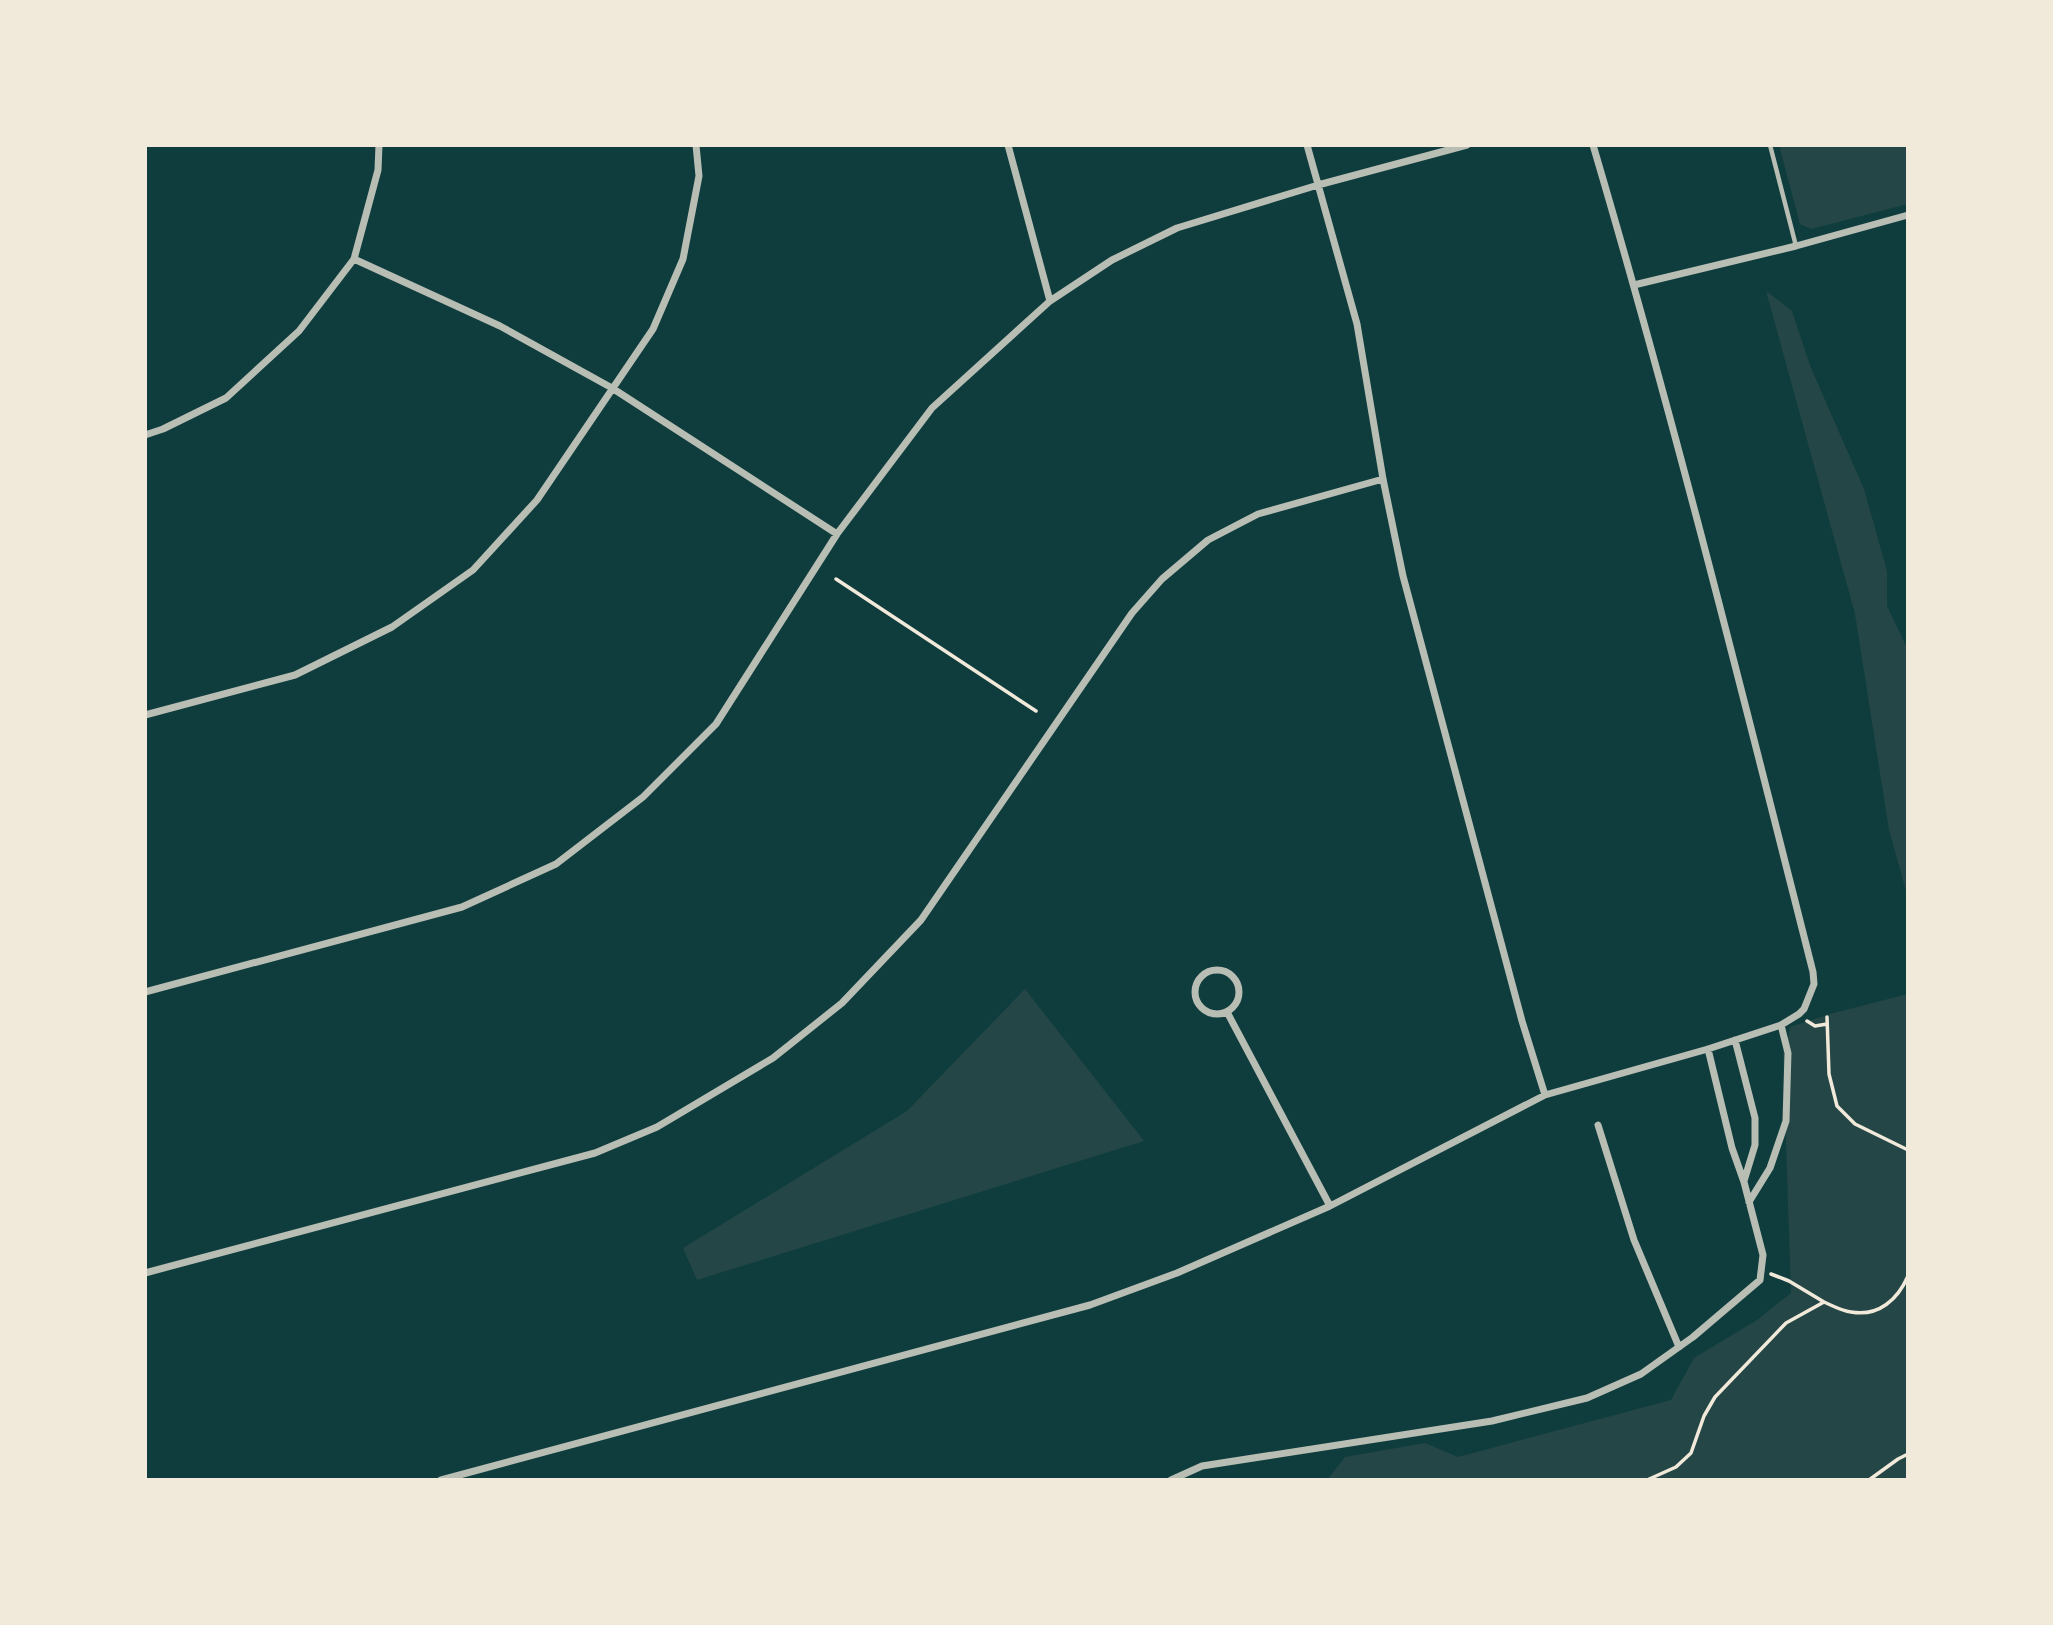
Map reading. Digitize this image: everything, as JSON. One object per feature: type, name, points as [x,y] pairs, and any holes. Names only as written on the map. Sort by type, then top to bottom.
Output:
[{"type":"street","points":[[145,435],[226,398],[299,331],[354,259],[378,170],[379,145]]},
{"type":"street","points":[[145,715],[295,675],[392,627],[472,570],[537,500],[653,329],[682,259],[699,176],[696,145]]},
{"type":"street","points":[[1008,145],[1050,301]]},
{"type":"street","points":[[1307,145],[1357,324],[1383,479],[1403,576],[1522,1021],[1545,1096]]},
{"type":"street","points":[[145,992],[462,907],[556,864],[643,797],[716,724],[837,534],[932,408],[1050,301],[1112,260],[1177,228],[1318,185],[1466,145]]},
{"type":"street","points":[[441,1480],[1090,1305],[1177,1273],[1330,1206],[1545,1096],[1781,1025],[1804,1009],[1814,984],[1720,606],[1634,285],[1593,145]]},
{"type":"street","points":[[1634,285],[1796,246],[1908,215]]},
{"type":"street","points":[[354,259],[500,326],[612,388],[837,534]]},
{"type":"street","points":[[145,1273],[595,1153],[657,1127],[773,1058],[842,1003],[921,920],[1132,613],[1162,579],[1208,540],[1258,513],[1383,479]]},
{"type":"street","points":[[1211,971],[1225,972],[1239,988],[1237,1003],[1227,1013],[1213,1014],[1200,1007],[1197,1001],[1195,994],[1199,980],[1211,971]]},
{"type":"street","points":[[1227,1013],[1330,1206]]},
{"type":"street","points":[[1749,1202],[1770,1168],[1786,1121],[1788,1053],[1781,1025]]},
{"type":"street","points":[[1735,1040],[1755,1118],[1755,1145],[1744,1182]]},
{"type":"street","points":[[1171,1480],[1202,1466],[1492,1421],[1587,1398],[1641,1374],[1679,1347],[1760,1280],[1762,1270],[1763,1255],[1732,1148],[1708,1049]]},
{"type":"street","points":[[1598,1125],[1634,1240],[1679,1347]]},
{"type":"lane","points":[[1770,145],[1796,246]]},
{"type":"path","points":[[836,579],[1036,711]]},
{"type":"path","points":[[1827,1017],[1829,1074],[1837,1106],[1855,1124],[1908,1150]]},
{"type":"path","points":[[1808,1023],[1815,1026],[1827,1024]]},
{"type":"path","points":[[1762,1270],[1789,1281],[1824,1302],[1851,1312],[1868,1313],[1884,1307],[1895,1298],[1908,1276]]},
{"type":"path","points":[[1647,1480],[1676,1467],[1691,1453],[1704,1416],[1715,1397],[1786,1323],[1824,1302]]},
{"type":"path","points":[[1869,1480],[1908,1454]]},
{"type":"shaded area","points":[[1779,145],[1908,145],[1908,204],[1811,229],[1800,224]]},
{"type":"shaded area","points":[[1766,291],[1792,311],[1811,368],[1864,489],[1887,571],[1887,606],[1908,650],[1908,898],[1889,830],[1855,614]]},
{"type":"shaded area","points":[[1025,989],[1144,1141],[697,1280],[683,1248],[907,1111]]},
{"type":"shaded area","points":[[1908,994],[1908,1480],[1327,1480],[1345,1457],[1425,1443],[1458,1457],[1671,1400],[1694,1358],[1757,1320],[1791,1293],[1783,1051],[1786,1050],[1790,1027]]}]
